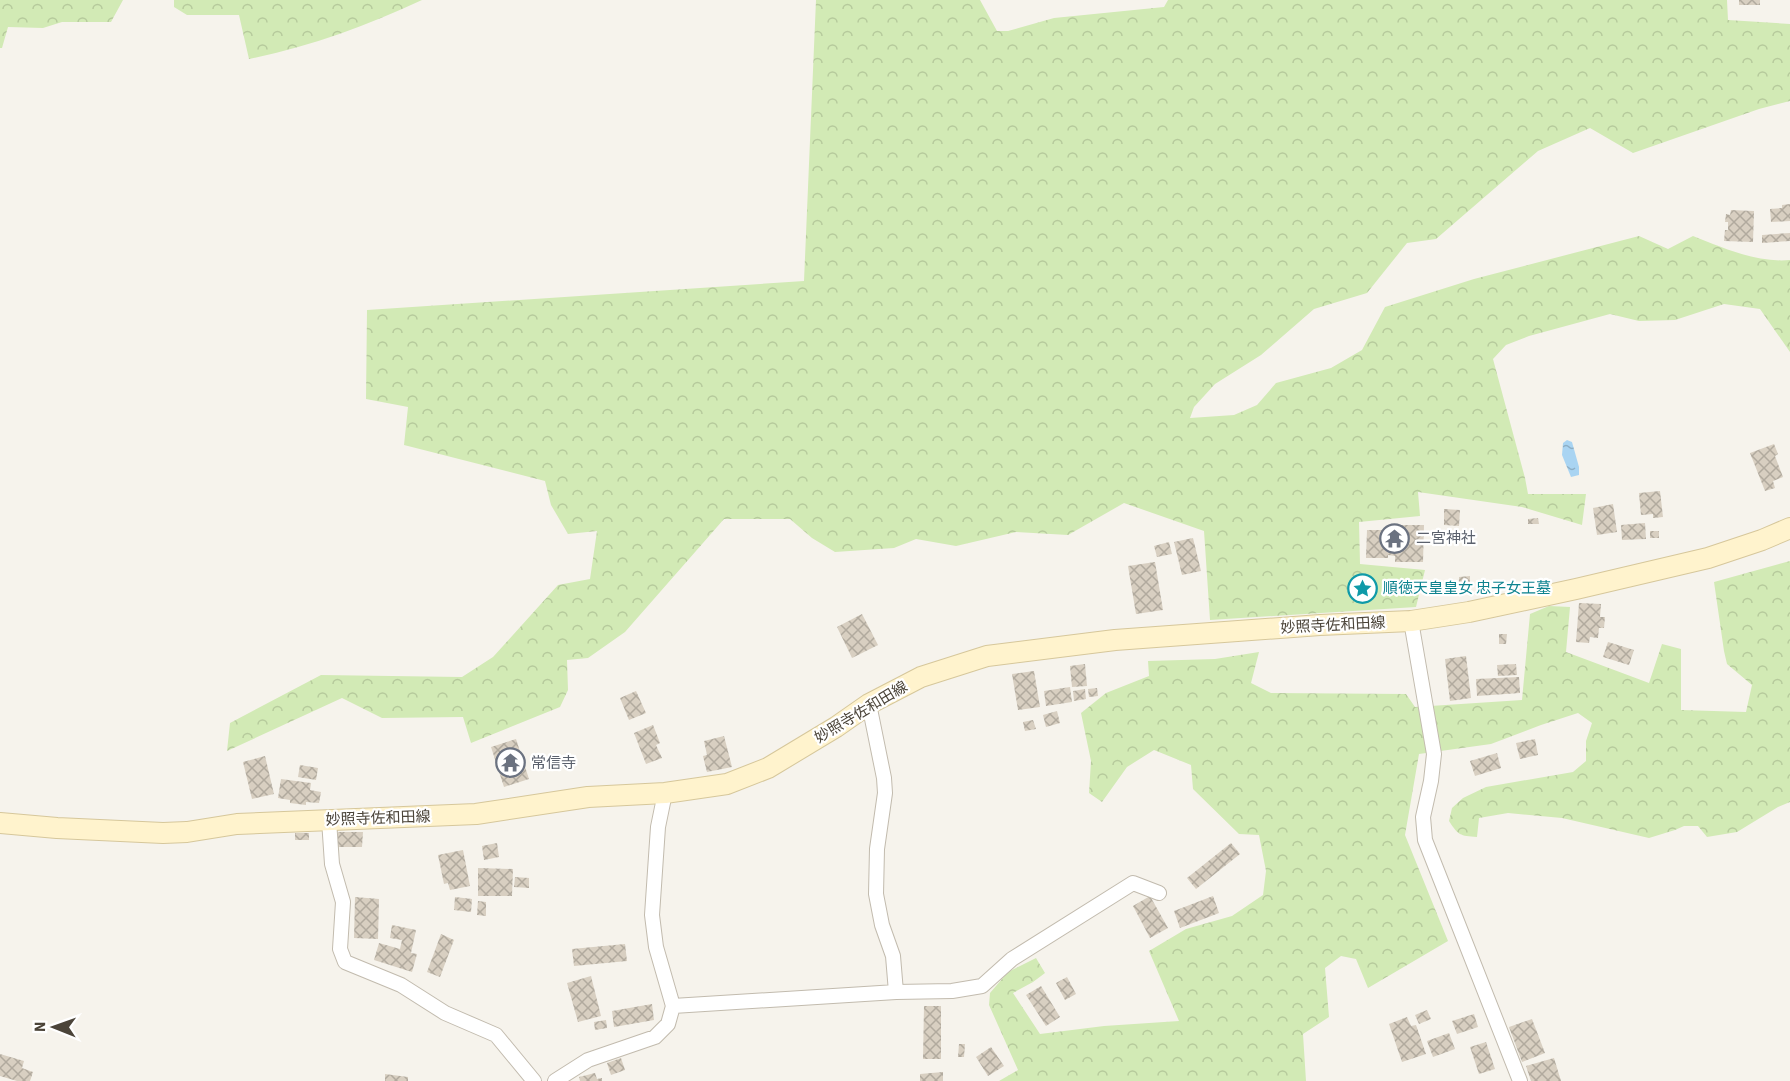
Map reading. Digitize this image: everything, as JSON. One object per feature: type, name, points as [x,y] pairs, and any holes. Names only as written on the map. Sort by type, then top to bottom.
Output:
[{"type":"main road","name":"妙照寺佐和田線","points":[[0,824],[163,834],[237,824],[476,814],[588,796],[665,792],[727,784],[768,768],[869,704],[921,676],[987,656],[1115,640],[1320,625],[1411,621],[1480,610],[1708,558],[1790,528]]},
{"type":"street","points":[[1411,621],[1434,754],[1423,817],[1425,840],[1520,1081]]},
{"type":"street","points":[[869,704],[885,793],[877,849],[876,894],[882,926],[893,956],[896,992]]},
{"type":"street","points":[[555,1081],[588,1060],[655,1037],[668,1024],[673,1006],[656,947],[652,915],[658,827],[665,792]]},
{"type":"street","points":[[329,820],[332,864],[343,902],[340,949],[345,962],[401,985],[445,1013],[496,1035],[534,1081]]},
{"type":"street","points":[[673,1006],[896,992],[952,991],[982,986],[1012,959],[1133,883],[1159,894]]},
{"type":"green space","points":[[0,0],[123,0],[111,22],[62,22],[43,28],[8,27],[2,48],[0,48]]},
{"type":"green space","points":[[174,0],[422,0],[337,35],[249,59],[239,15],[187,15],[174,7]]},
{"type":"green space","points":[[816,0],[980,0],[997,31],[1008,31],[1054,18],[1164,7],[1168,0],[1727,0],[1728,20],[1790,24],[1790,101],[1759,109],[1633,153],[1590,128],[1538,151],[1436,239],[1407,243],[1367,293],[1314,309],[1261,355],[1215,384],[1194,407],[1190,418],[1234,415],[1257,405],[1276,383],[1331,368],[1362,350],[1385,307],[1474,279],[1639,236],[1668,249],[1693,236],[1753,257],[1790,260],[1790,352],[1760,309],[1724,304],[1675,320],[1639,321],[1610,314],[1529,336],[1506,345],[1493,359],[1528,494],[1586,494],[1582,525],[1522,507],[1418,492],[1420,516],[1359,522],[1360,564],[1425,570],[1416,607],[1210,620],[1204,531],[1124,503],[1068,535],[1016,532],[956,546],[916,539],[894,548],[835,552],[812,538],[790,519],[724,519],[625,632],[588,658],[567,660],[568,690],[560,707],[471,743],[463,717],[382,718],[342,698],[227,751],[230,723],[321,675],[462,677],[493,657],[558,585],[590,579],[597,531],[568,534],[551,505],[545,481],[404,445],[408,407],[366,399],[367,310],[804,281]]},
{"type":"green space","points":[[1790,561],[1790,802],[1737,832],[1707,837],[1698,826],[1684,826],[1649,838],[1562,818],[1508,813],[1479,818],[1477,837],[1467,836],[1457,832],[1449,821],[1452,808],[1463,798],[1486,787],[1573,772],[1586,761],[1586,741],[1592,723],[1578,713],[1491,744],[1419,754],[1405,835],[1448,941],[1368,988],[1356,959],[1341,956],[1325,968],[1329,1017],[1303,1034],[1306,1081],[999,1081],[1018,1070],[989,1005],[990,993],[1008,972],[1036,958],[1045,973],[1013,993],[1040,1034],[1104,1026],[1179,1021],[1149,951],[1186,929],[1232,916],[1263,895],[1266,871],[1259,835],[1239,834],[1193,789],[1191,765],[1154,750],[1127,767],[1102,802],[1089,793],[1091,761],[1081,713],[1106,693],[1149,676],[1148,661],[1215,659],[1259,652],[1251,683],[1271,693],[1406,694],[1415,707],[1522,700],[1530,614],[1549,606],[1570,607],[1566,652],[1649,683],[1662,644],[1681,649],[1681,710],[1746,712],[1752,685],[1727,664],[1714,582]]},
{"type":"water","points":[[1567,440],[1572,442],[1579,467],[1579,475],[1571,477],[1562,455],[1563,443]]},
{"type":"building","points":[[1739,0],[1760,0],[1760,5],[1739,5]]},
{"type":"building","points":[[1790,204],[1790,221],[1771,222],[1770,209],[1782,208],[1782,205]]},
{"type":"building","points":[[1731,210],[1754,211],[1753,242],[1724,241],[1725,230],[1728,230],[1728,222],[1725,222],[1726,214],[1730,215]]},
{"type":"building","points":[[1790,233],[1790,241],[1762,243],[1762,235]]},
{"type":"building","points":[[1774,444],[1778,454],[1775,456],[1783,477],[1773,481],[1775,488],[1765,491],[1750,453]]},
{"type":"building","points":[[1660,491],[1663,517],[1653,518],[1653,514],[1641,515],[1639,493]]},
{"type":"building","points":[[1613,504],[1617,532],[1597,535],[1593,508]]},
{"type":"building","points":[[1444,509],[1460,510],[1459,526],[1444,525]]},
{"type":"building","points":[[1538,518],[1539,524],[1528,524],[1528,519]]},
{"type":"building","points":[[1645,523],[1646,539],[1622,540],[1621,525]]},
{"type":"building","name":"二宮神社","points":[[1396,525],[1424,525],[1423,562],[1395,562],[1395,556],[1388,555],[1388,558],[1366,558],[1367,530],[1389,530],[1389,532],[1396,533]]},
{"type":"building","points":[[1650,531],[1659,531],[1659,538],[1650,538]]},
{"type":"building","points":[[1193,538],[1201,571],[1182,575],[1174,542]]},
{"type":"building","points":[[1169,542],[1172,554],[1157,557],[1154,546]]},
{"type":"building","points":[[1155,562],[1163,610],[1136,614],[1128,566]]},
{"type":"building","points":[[1470,576],[1470,586],[1459,587],[1459,577]]},
{"type":"building","points":[[1579,603],[1601,604],[1600,617],[1605,617],[1604,628],[1599,628],[1598,638],[1590,637],[1589,643],[1576,642]]},
{"type":"building","points":[[862,614],[878,645],[852,658],[837,627]]},
{"type":"building","points":[[1499,634],[1507,634],[1506,644],[1499,644]]},
{"type":"building","points":[[1608,642],[1634,650],[1629,665],[1603,657]]},
{"type":"building","points":[[1466,656],[1471,698],[1450,701],[1445,659]]},
{"type":"building","points":[[1085,664],[1087,686],[1072,687],[1070,666]]},
{"type":"building","points":[[1516,664],[1517,675],[1498,676],[1497,665]]},
{"type":"building","points":[[1034,671],[1040,707],[1018,710],[1012,674]]},
{"type":"building","points":[[1519,677],[1520,693],[1477,696],[1476,679]]},
{"type":"building","points":[[1070,687],[1072,702],[1046,706],[1044,691]]},
{"type":"building","points":[[1097,688],[1098,696],[1089,697],[1088,689]]},
{"type":"building","points":[[1085,689],[1086,699],[1074,701],[1073,691]]},
{"type":"building","points":[[636,691],[646,713],[629,720],[620,698]]},
{"type":"building","points":[[1057,711],[1060,723],[1046,727],[1043,715]]},
{"type":"building","points":[[1033,720],[1036,729],[1025,731],[1023,722]]},
{"type":"building","points":[[653,725],[660,743],[656,745],[662,758],[646,764],[634,733]]},
{"type":"building","points":[[724,736],[732,767],[707,772],[703,756],[707,755],[704,741]]},
{"type":"building","name":"常信寺","points":[[516,739],[529,779],[504,787],[491,747]]},
{"type":"building","points":[[1535,739],[1538,755],[1520,759],[1516,743]]},
{"type":"building","points":[[1497,753],[1501,768],[1475,776],[1470,761]]},
{"type":"building","points":[[265,756],[274,794],[252,799],[243,762]]},
{"type":"building","points":[[300,765],[318,768],[316,780],[298,777]]},
{"type":"building","points":[[281,779],[311,783],[310,790],[321,792],[319,803],[306,802],[306,805],[290,803],[290,800],[278,798]]},
{"type":"building","points":[[338,832],[363,832],[362,847],[337,847]]},
{"type":"building","points":[[295,833],[309,833],[309,840],[295,840]]},
{"type":"building","points":[[497,843],[499,857],[484,860],[482,846]]},
{"type":"building","points":[[1231,843],[1240,854],[1196,889],[1187,878]]},
{"type":"building","points":[[463,850],[470,886],[450,890],[448,883],[444,884],[438,855]]},
{"type":"building","points":[[478,868],[513,869],[512,896],[478,896]]},
{"type":"building","points":[[515,877],[529,878],[529,888],[514,887]]},
{"type":"building","points":[[1150,896],[1168,928],[1150,938],[1133,906]]},
{"type":"building","points":[[1213,896],[1219,913],[1180,928],[1174,911]]},
{"type":"building","points":[[355,897],[379,899],[378,939],[354,938]]},
{"type":"building","points":[[455,897],[472,899],[471,912],[454,910]]},
{"type":"building","points":[[478,901],[486,902],[486,916],[477,915]]},
{"type":"building","points":[[392,925],[416,930],[411,953],[417,954],[412,972],[374,960],[379,943],[400,949],[402,940],[390,938]]},
{"type":"building","points":[[441,934],[454,940],[440,977],[427,972]]},
{"type":"building","points":[[625,944],[627,961],[574,966],[572,949]]},
{"type":"building","points":[[591,976],[601,1016],[578,1022],[567,983]]},
{"type":"building","points":[[1067,977],[1076,994],[1065,1000],[1056,983]]},
{"type":"building","points":[[1041,986],[1060,1017],[1046,1026],[1026,995]]},
{"type":"building","points":[[652,1004],[654,1020],[614,1027],[612,1011]]},
{"type":"building","points":[[924,1006],[941,1006],[941,1059],[923,1059]]},
{"type":"building","points":[[1427,1010],[1431,1019],[1419,1024],[1415,1015]]},
{"type":"building","points":[[1474,1014],[1478,1027],[1457,1034],[1452,1021]]},
{"type":"building","points":[[1407,1017],[1411,1026],[1416,1025],[1426,1054],[1402,1062],[1389,1024]]},
{"type":"building","points":[[1532,1019],[1545,1053],[1522,1062],[1509,1027]]},
{"type":"building","points":[[606,1020],[607,1028],[595,1030],[594,1022]]},
{"type":"building","points":[[1449,1033],[1455,1049],[1433,1057],[1427,1041]]},
{"type":"building","points":[[1486,1042],[1495,1069],[1479,1074],[1470,1047]]},
{"type":"building","points":[[959,1044],[965,1044],[964,1057],[958,1057]]},
{"type":"building","points":[[991,1047],[1004,1066],[988,1076],[976,1057]]},
{"type":"building","points":[[0,1054],[24,1061],[22,1068],[33,1072],[30,1081],[17,1081],[0,1076]]},
{"type":"building","points":[[621,1058],[625,1070],[611,1075],[607,1063]]},
{"type":"building","points":[[1554,1058],[1561,1081],[1531,1081],[1526,1066]]},
{"type":"building","points":[[943,1072],[943,1081],[920,1081],[920,1074]]},
{"type":"building","points":[[595,1073],[597,1079],[602,1078],[602,1081],[580,1081],[579,1077]]},
{"type":"building","points":[[385,1074],[408,1077],[408,1081],[385,1081]]},
{"type":"place","name":"二宮神社","points":[[1395,538]]},
{"type":"place","name":"順徳天皇皇女 忠子女王墓","points":[[1362,588]]},
{"type":"place","name":"常信寺","points":[[510,763]]}]
